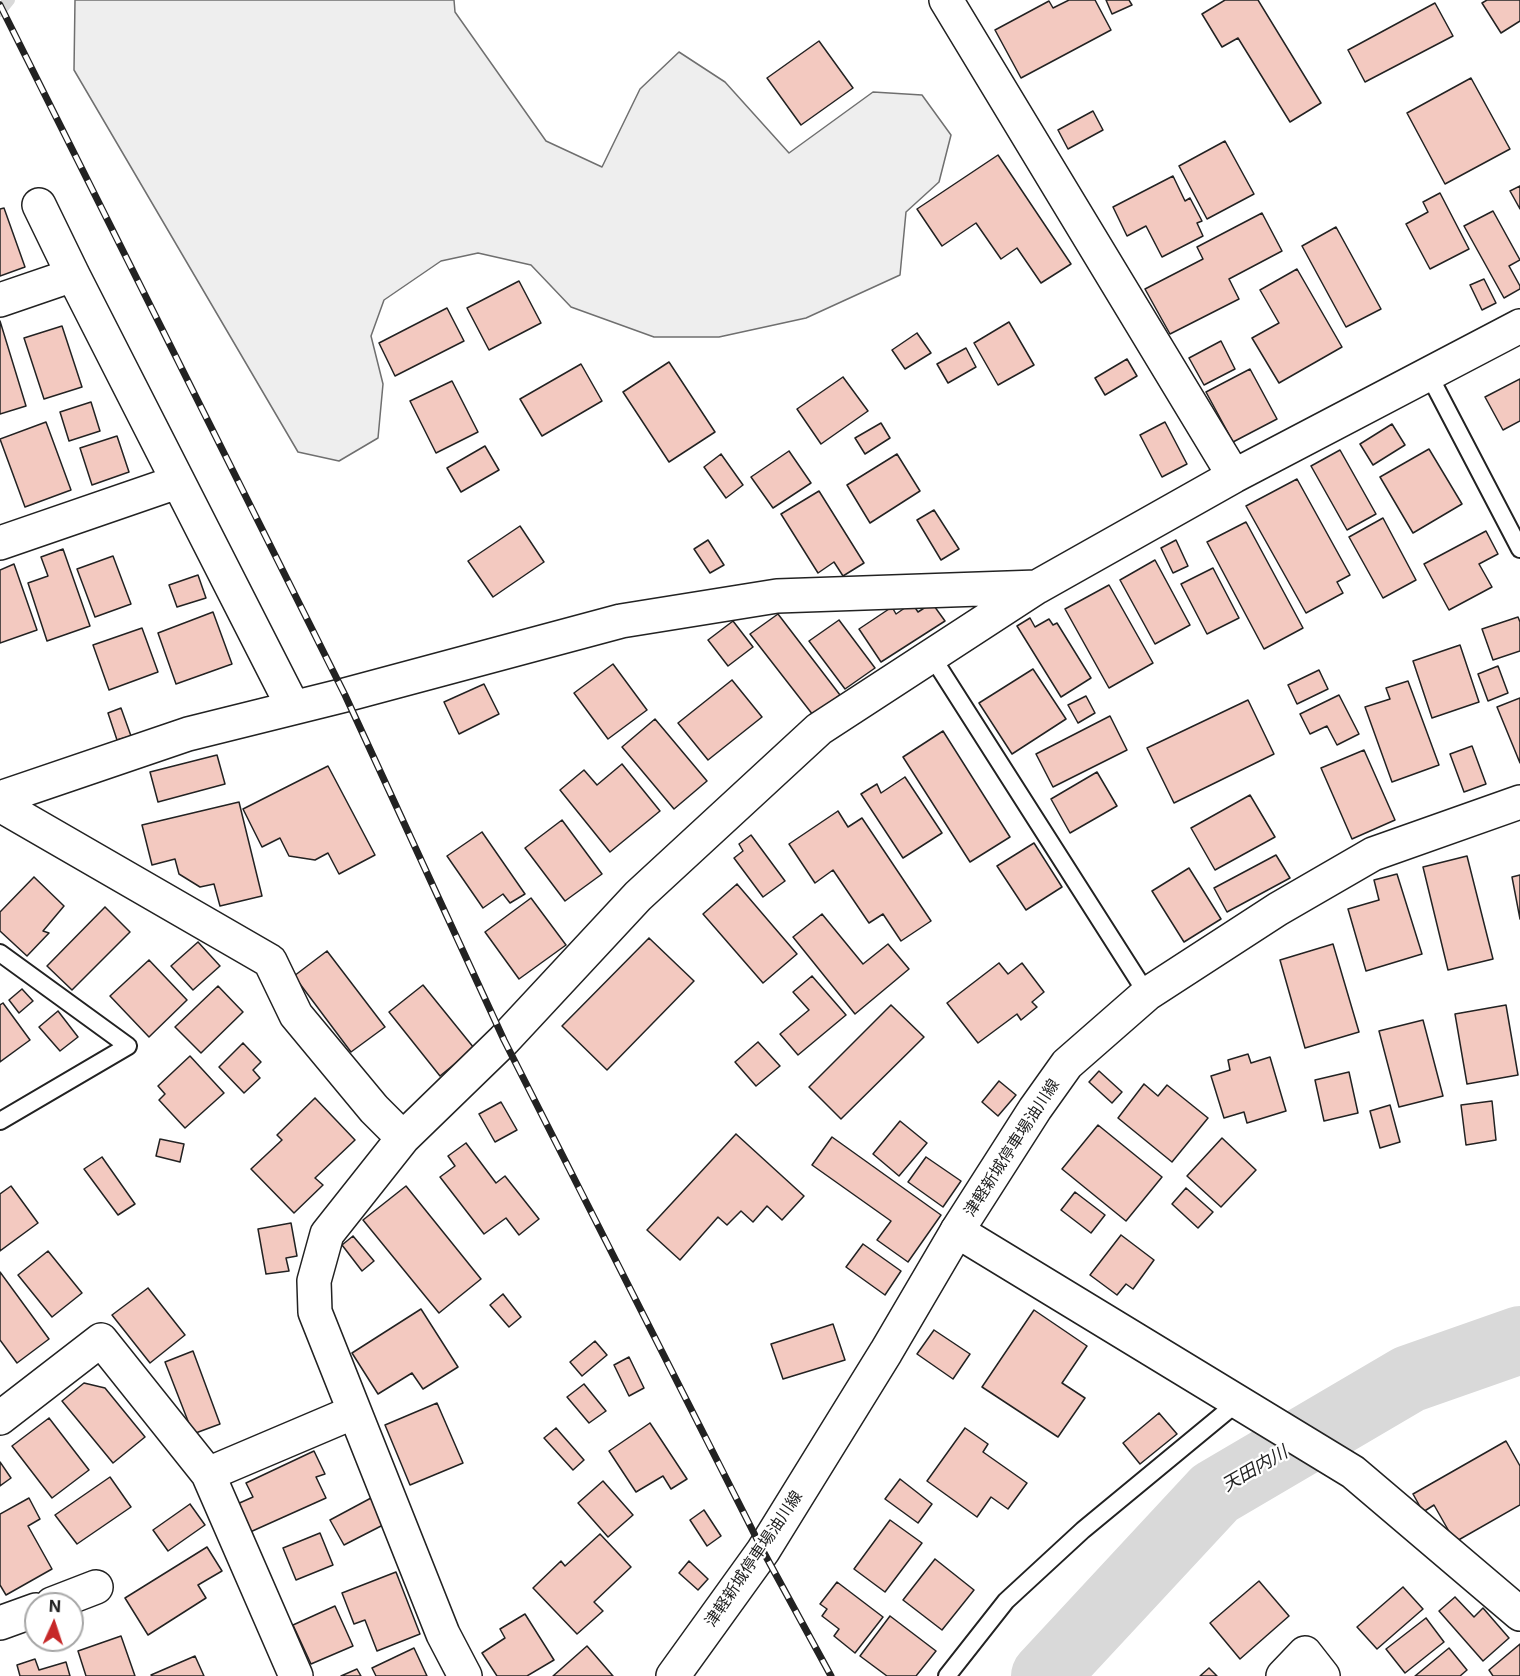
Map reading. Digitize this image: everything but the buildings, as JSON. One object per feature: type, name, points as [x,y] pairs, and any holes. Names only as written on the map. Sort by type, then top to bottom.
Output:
[{"type":"street","points":[[946,0],[1234,476]]},
{"type":"street","points":[[39,204],[177,482],[293,707]]},
{"type":"street","points":[[0,300],[73,275]]},
{"type":"street","points":[[465,1676],[443,1634],[315,1312],[314,1281],[327,1234],[403,1138],[504,1040],[638,896],[819,729],[1037,587],[1234,476],[1520,326]]},
{"type":"street","points":[[0,543],[177,482]]},
{"type":"street","points":[[0,798],[188,734],[345,695],[621,621],[777,596],[1037,587]]},
{"type":"street","name":"津軽新城停車場油川線","points":[[673,1676],[763,1551],[886,1352],[957,1231],[1035,1109],[1067,1064],[1148,994],[1278,909],[1374,854],[1520,802]]},
{"type":"street","points":[[0,805],[270,961],[296,1015],[374,1109],[403,1138]]},
{"type":"street","points":[[957,1231],[1353,1472],[1520,1614]]},
{"type":"street","points":[[0,1418],[101,1340],[208,1474],[296,1676]]},
{"type":"street","points":[[208,1474],[354,1412]]},
{"type":"street","points":[[83,1592],[96,1587]]},
{"type":"street","points":[[0,1623],[24,1614]]},
{"type":"street","points":[[1283,1676],[1305,1653],[1323,1676]]},
{"type":"lane","points":[[1429,375],[1520,549]]},
{"type":"lane","points":[[931,655],[1148,994]]},
{"type":"lane","points":[[0,953],[128,1046],[0,1121]]},
{"type":"lane","points":[[947,1676],[1006,1601],[1083,1530],[1244,1406]]},
{"type":"shaded area","points":[[75,0],[454,0],[455,12],[546,141],[602,167],[640,89],[679,52],[725,82],[789,153],[873,92],[922,95],[951,135],[939,182],[906,212],[900,275],[806,318],[719,337],[654,337],[571,307],[531,265],[478,253],[441,261],[384,300],[371,336],[383,384],[378,438],[339,461],[298,452],[74,70]]},
{"type":"waterway","points":[[0,11],[9,0]]},
{"type":"waterway","name":"天田内川","points":[[1045,1676],[1215,1493],[1409,1379],[1520,1340]]},
{"type":"railway","points":[[0,5],[345,695],[504,1040],[763,1551],[831,1676]]}]
